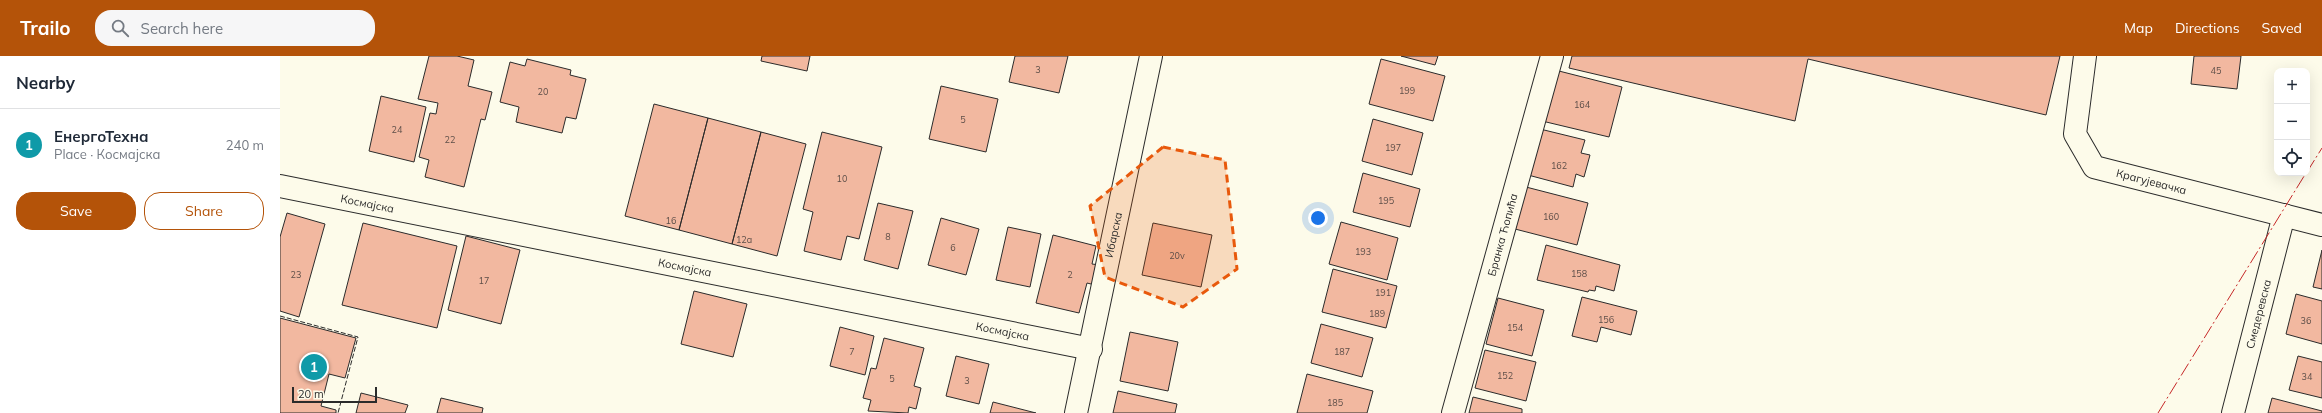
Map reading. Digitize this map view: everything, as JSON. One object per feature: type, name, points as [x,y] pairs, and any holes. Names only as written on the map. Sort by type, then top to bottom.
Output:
[{"type":"street","name":"Ибарска","points":[[1076,413],[1091,349],[1151,56]]},
{"type":"street","name":"Бранка Ћопића","points":[[1453,413],[1552,56]]},
{"type":"street","name":"Крагујевачка","points":[[2085,56],[2075,134],[2094,167],[2322,225]]},
{"type":"street","name":"Космајска","points":[[280,186],[1091,349]]},
{"type":"street","name":"Смедеревска","points":[[2233,413],[2284,215]]},
{"type":"highlighted area","points":[[1163,147],[1225,160],[1237,269],[1183,307],[1105,277],[1090,206]]},
{"type":"building","points":[[429,56],[457,56],[474,60],[468,86],[492,92],[485,120],[481,119],[464,187],[425,177],[429,160],[419,157],[430,113],[436,114],[438,103],[418,99]]},
{"type":"building","points":[[762,56],[810,56],[807,71],[761,61]]},
{"type":"building","points":[[1015,56],[1068,56],[1059,93],[1009,82]]},
{"type":"building","points":[[1401,56],[1438,56],[1435,65]]},
{"type":"building","points":[[1572,56],[2060,56],[2046,115],[1808,59],[1795,121],[1569,68]]},
{"type":"building","points":[[2194,56],[2241,56],[2237,89],[2191,84]]},
{"type":"building","points":[[527,59],[571,70],[570,75],[586,79],[576,119],[566,117],[562,133],[516,122],[519,107],[500,102],[510,62],[525,66]]},
{"type":"building","points":[[1381,59],[1445,76],[1433,121],[1369,104]]},
{"type":"building","points":[[1555,70],[1622,87],[1609,137],[1542,121]]},
{"type":"building","points":[[941,86],[998,99],[986,152],[929,139]]},
{"type":"building","points":[[381,96],[426,107],[414,162],[369,151]]},
{"type":"building","points":[[654,104],[708,118],[679,230],[625,216]]},
{"type":"building","points":[[708,118],[761,132],[732,244],[679,230]]},
{"type":"building","points":[[1373,119],[1423,133],[1412,175],[1362,161]]},
{"type":"building","points":[[1540,129],[1585,140],[1581,153],[1590,155],[1584,177],[1576,174],[1573,187],[1528,175]]},
{"type":"building","points":[[761,132],[806,144],[777,256],[732,244]]},
{"type":"building","points":[[822,132],[882,147],[859,239],[847,236],[841,260],[804,251],[813,212],[803,209]]},
{"type":"building","points":[[1363,173],[1420,189],[1410,227],[1353,212]]},
{"type":"building","points":[[1526,187],[1588,203],[1577,245],[1515,229]]},
{"type":"building","points":[[878,203],[913,211],[898,269],[864,260]]},
{"type":"building","points":[[287,213],[325,224],[299,317],[280,311],[280,237]]},
{"type":"building","points":[[941,218],[979,229],[966,275],[928,265]]},
{"type":"building","points":[[1341,222],[1398,238],[1387,280],[1329,264]]},
{"type":"building","points":[[363,223],[457,246],[437,328],[342,305]]},
{"type":"building","points":[[1153,223],[1212,235],[1201,287],[1142,275]]},
{"type":"building","points":[[1008,227],[1041,234],[1030,287],[996,280]]},
{"type":"building","points":[[1053,235],[1096,246],[1092,264],[1100,265],[1095,285],[1087,283],[1079,313],[1036,303]]},
{"type":"building","points":[[466,236],[520,250],[501,324],[448,310]]},
{"type":"building","points":[[1546,245],[1620,265],[1614,291],[1596,286],[1595,291],[1589,290],[1588,292],[1537,280]]},
{"type":"building","points":[[2322,250],[2322,289],[2313,287]]},
{"type":"building","points":[[1333,269],[1397,286],[1386,328],[1322,312]]},
{"type":"building","points":[[694,291],[747,304],[733,357],[681,344]]},
{"type":"building","points":[[2296,294],[2322,301],[2322,344],[2286,334]]},
{"type":"building","points":[[1582,297],[1637,311],[1631,335],[1601,327],[1597,342],[1572,336]]},
{"type":"building","points":[[1498,298],[1544,310],[1532,356],[1486,344]]},
{"type":"building","points":[[280,318],[356,338],[345,378],[329,374],[321,406],[336,410],[336,413],[280,413]]},
{"type":"building","points":[[1321,324],[1373,338],[1362,377],[1311,363]]},
{"type":"building","points":[[840,327],[874,336],[865,375],[830,366]]},
{"type":"building","points":[[1130,332],[1178,342],[1168,391],[1120,381]]},
{"type":"building","points":[[884,338],[924,348],[914,386],[921,388],[916,409],[909,407],[908,413],[868,411],[871,400],[863,398],[871,368],[876,369]]},
{"type":"building","points":[[1485,350],[1536,362],[1526,401],[1475,388]]},
{"type":"building","points":[[956,356],[989,364],[979,404],[946,396]]},
{"type":"building","points":[[2298,356],[2322,362],[2322,398],[2289,390]]},
{"type":"building","points":[[1307,374],[1373,391],[1367,413],[1297,413]]},
{"type":"building","points":[[1118,391],[1177,404],[1175,413],[1113,413]]},
{"type":"building","points":[[361,393],[408,405],[405,413],[356,413]]},
{"type":"building","points":[[1473,397],[1522,409],[1522,413],[1469,413]]},
{"type":"building","points":[[441,398],[483,408],[482,413],[437,413]]},
{"type":"building","points":[[2272,398],[2322,411],[2322,413],[2268,413]]},
{"type":"building","points":[[993,402],[1036,413],[990,413]]},
{"type":"fence","points":[[280,316],[358,337],[338,413]]},
{"type":"power","points":[[2310,167],[2322,148]]},
{"type":"power","points":[[2158,413],[2304,176]]},
{"type":"place","name":"ЕнергоТехна","points":[[314,367]]}]
